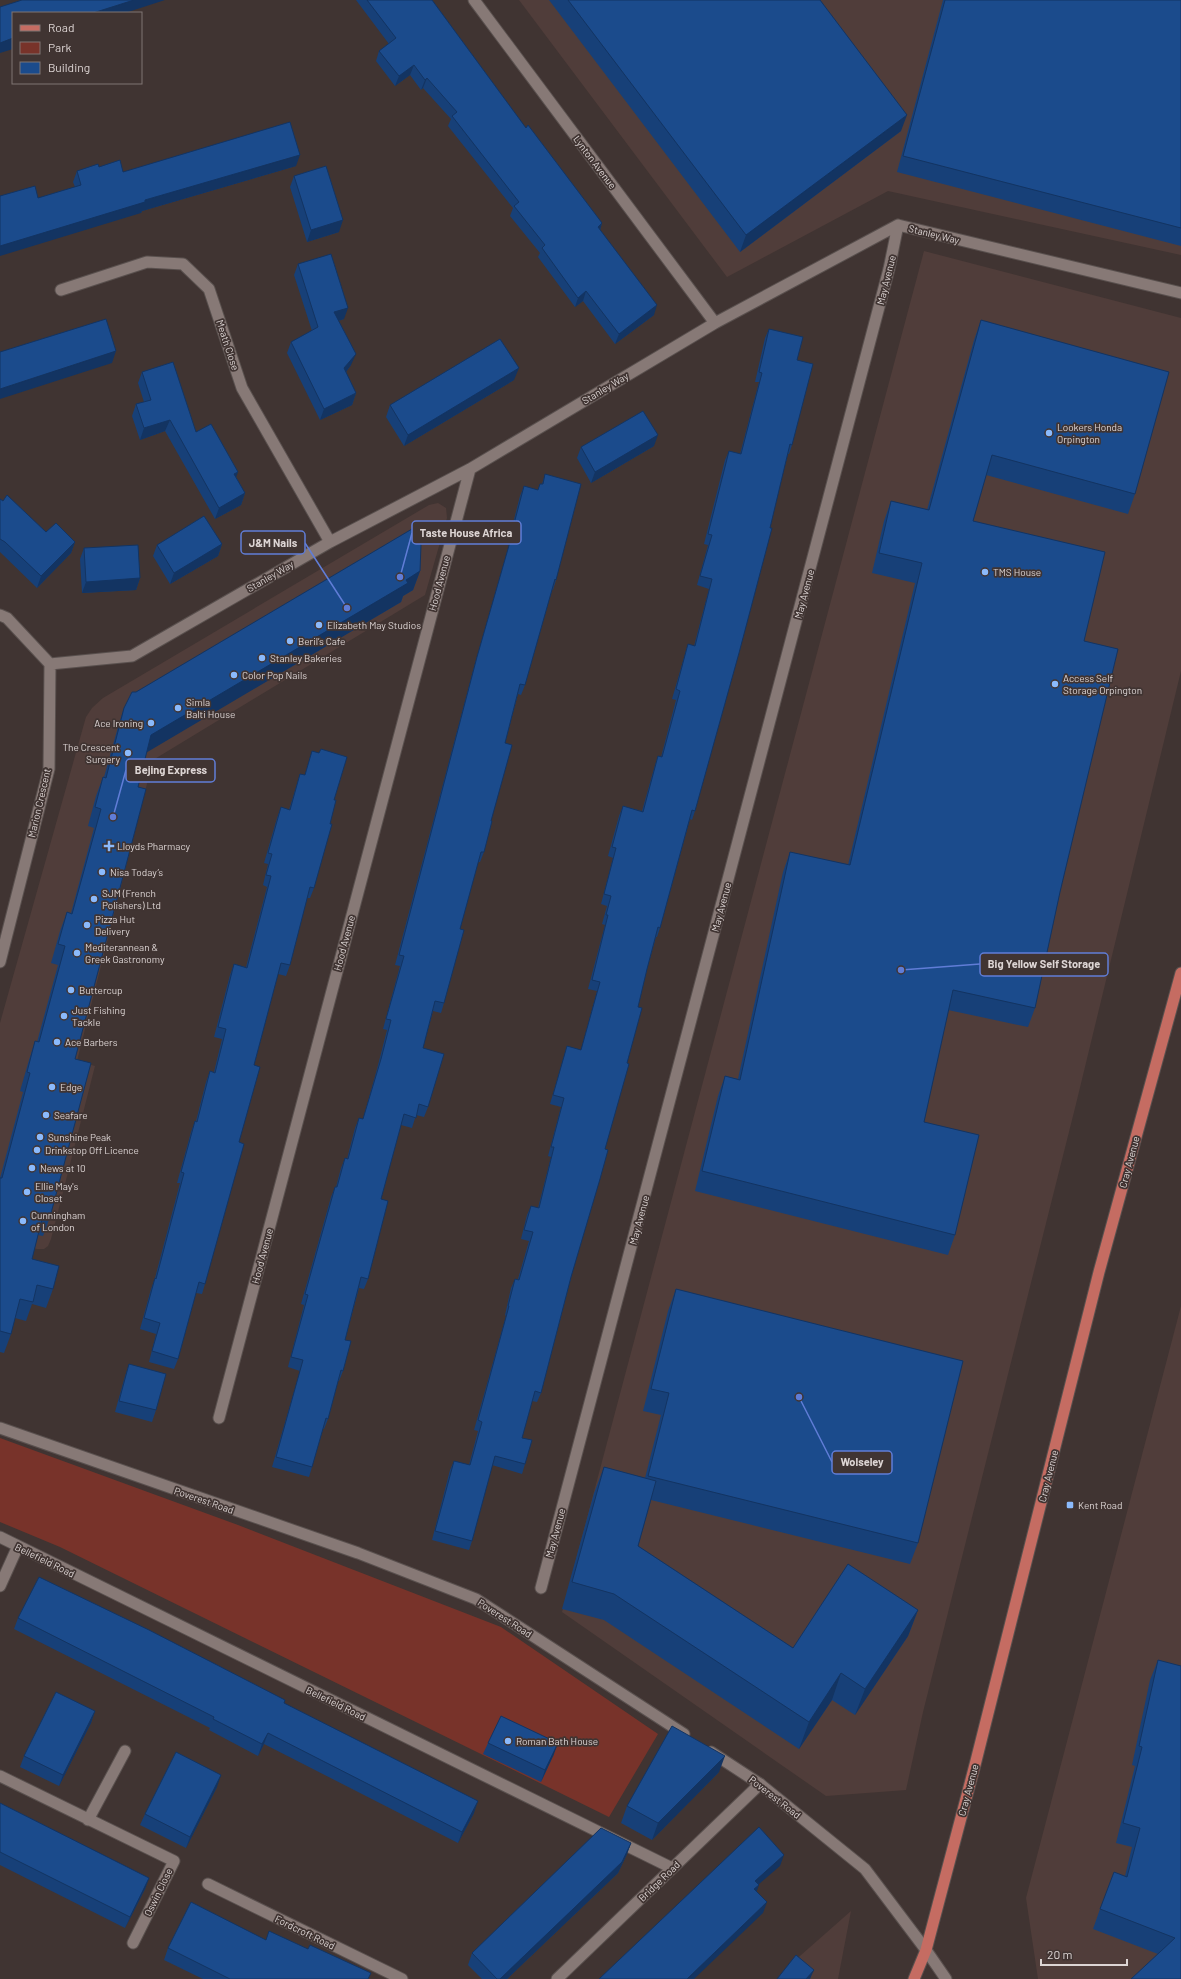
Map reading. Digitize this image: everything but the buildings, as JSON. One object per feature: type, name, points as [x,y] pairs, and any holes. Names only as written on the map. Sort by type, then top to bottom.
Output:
[{"type":"main road","name":"Cray Avenue","points":[[914,1979],[926,1950],[976,1761],[1099,1272],[1181,973]]},
{"type":"street","name":"Lynton Avenue","points":[[474,0],[715,323]]},
{"type":"street","name":"Stanley Way","points":[[50,664],[132,656],[330,542],[470,469],[715,323],[898,225],[1181,293]]},
{"type":"street","name":"May Avenue","points":[[541,1588],[885,285],[898,225]]},
{"type":"street","name":"Meath Close","points":[[61,290],[147,262],[183,264],[209,289],[242,388],[330,542]]},
{"type":"street","name":"Hood Avenue","points":[[219,1418],[470,469]]},
{"type":"street","points":[[0,615],[7,618],[50,664]]},
{"type":"street","name":"Marion Crescent","points":[[0,962],[49,769],[50,664]]},
{"type":"street","name":"Poverest Road","points":[[0,1428],[358,1553],[476,1599],[760,1784],[865,1869],[926,1950]]},
{"type":"street","name":"Bellefield Road","points":[[0,1537],[672,1868]]},
{"type":"street","points":[[0,1586],[18,1546]]},
{"type":"street","points":[[88,1820],[124,1751]]},
{"type":"street","name":"Oswin Close","points":[[0,1776],[174,1861],[133,1943]]},
{"type":"street","name":"Bridge Road","points":[[558,1979],[760,1784]]},
{"type":"street","name":"Fordcroft Road","points":[[208,1884],[402,1979]]},
{"type":"street","points":[[926,1950],[946,1979]]},
{"type":"shaded area","points":[[519,0],[1181,0],[1181,255],[888,191],[727,277]]},
{"type":"shaded area","points":[[924,251],[1181,318],[1181,671],[1076,1104],[923,1712],[906,1790],[826,1796],[562,1612]]},
{"type":"shaded area","points":[[438,503],[446,508],[447,518],[425,595],[153,760],[77,1061],[95,1066],[51,1239],[48,1246],[44,1249],[37,1249],[0,1239],[0,1023],[86,717],[92,708],[103,698],[429,505]]},
{"type":"shaded area","points":[[1181,1306],[1181,1979],[1038,1979],[1026,1898]]},
{"type":"shaded area","points":[[851,1911],[838,1979],[778,1979],[792,1963]]},
{"type":"green space","points":[[0,1438],[238,1525],[501,1627],[658,1734],[609,1817],[60,1547],[0,1522]]},
{"type":"place","name":"Lookers Honda Orpington","points":[[1049,433]]},
{"type":"place","name":"TMS House","points":[[985,572]]},
{"type":"place","name":"Taste House Africa","points":[[400,577]]},
{"type":"place","name":"J&M Nails","points":[[347,608]]},
{"type":"place","name":"Elizabeth May Studios","points":[[319,625]]},
{"type":"place","name":"Beril’s Cafe","points":[[290,641]]},
{"type":"place","name":"Stanley Bakeries","points":[[262,658]]},
{"type":"place","name":"Color Pop Nails","points":[[234,675]]},
{"type":"place","name":"Access Self Storage Orpington","points":[[1055,684]]},
{"type":"place","name":"Simla Balti House","points":[[178,708]]},
{"type":"place","name":"Ace Ironing","points":[[151,723]]},
{"type":"place","name":"The Crescent Surgery","points":[[128,753]]},
{"type":"place","name":"Bejing Express","points":[[113,817]]},
{"type":"place","name":"Lloyds Pharmacy","points":[[109,846]]},
{"type":"place","name":"Nisa Today’s","points":[[102,872]]},
{"type":"place","name":"SJM (French Polishers) Ltd","points":[[94,899]]},
{"type":"place","name":"Pizza Hut Delivery","points":[[87,925]]},
{"type":"place","name":"Mediterannean & Greek Gastronomy","points":[[77,953]]},
{"type":"place","name":"Big Yellow Self Storage","points":[[901,970]]},
{"type":"place","name":"Buttercup","points":[[71,990]]},
{"type":"place","name":"Just Fishing Tackle","points":[[64,1016]]},
{"type":"place","name":"Ace Barbers","points":[[57,1042]]},
{"type":"place","name":"Edge","points":[[52,1087]]},
{"type":"place","name":"Seafare","points":[[46,1115]]},
{"type":"place","name":"Sunshine Peak","points":[[40,1137]]},
{"type":"place","name":"Drinkstop Off Licence","points":[[37,1150]]},
{"type":"place","name":"News at 10","points":[[32,1168]]},
{"type":"place","name":"Ellie May's Closet","points":[[27,1192]]},
{"type":"place","name":"Cunningham of London","points":[[23,1221]]},
{"type":"place","name":"Wolseley","points":[[799,1397]]},
{"type":"place","name":"Kent Road","points":[[1070,1505]]},
{"type":"place","name":"Roman Bath House","points":[[508,1741]]}]
